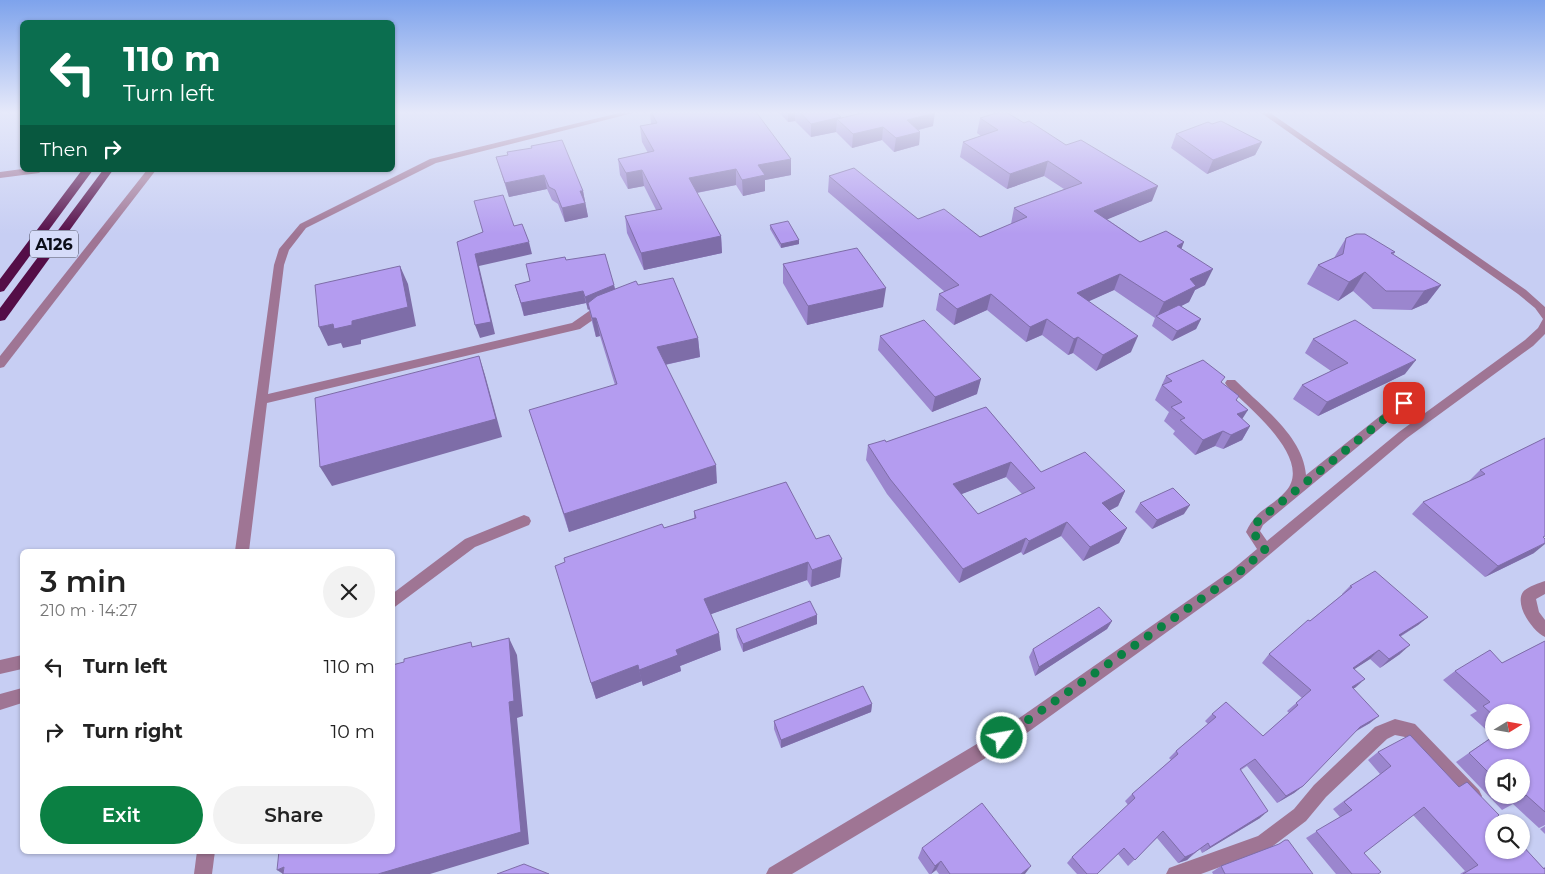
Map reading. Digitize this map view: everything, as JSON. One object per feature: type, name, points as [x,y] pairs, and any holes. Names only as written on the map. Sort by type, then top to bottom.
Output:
[{"type":"highway","name":"A126","points":[[0,288],[87,172]]},
{"type":"highway","name":"A126","points":[[0,318],[107,172]]},
{"type":"street","points":[[242,549],[279,265],[284,249],[303,226],[382,184],[433,161],[467,153]]},
{"type":"street","points":[[1321,153],[1543,310]]},
{"type":"street","points":[[0,175],[23,172]]},
{"type":"street","points":[[0,364],[150,172]]},
{"type":"street","points":[[262,400],[576,326],[596,311],[613,305]]},
{"type":"street","points":[[775,874],[1018,729],[1237,574],[1403,435],[1529,343],[1543,329],[1545,322]]},
{"type":"street","points":[[1231,384],[1288,443],[1298,460],[1301,474],[1292,493]]},
{"type":"street","points":[[1265,550],[1253,532],[1258,521],[1418,392]]},
{"type":"street","points":[[395,601],[470,543],[524,521]]},
{"type":"street","points":[[1545,587],[1530,596],[1529,607],[1533,619],[1545,630]]},
{"type":"street","points":[[0,667],[20,662]]},
{"type":"street","points":[[0,702],[20,697]]},
{"type":"street","points":[[1175,874],[1263,843],[1300,815],[1320,791],[1381,733],[1395,727],[1409,730],[1486,808]]},
{"type":"street","points":[[203,874],[206,854]]},
{"type":"building","points":[[507,153],[567,153],[583,191],[580,191],[585,203],[562,208],[555,190],[549,187],[544,175],[505,183],[496,157],[508,155]]},
{"type":"building","points":[[646,153],[786,153],[791,159],[758,165],[765,175],[742,180],[736,169],[689,178],[721,236],[641,253],[625,216],[662,209],[642,170],[626,173],[618,159]]},
{"type":"building","points":[[979,153],[1102,153],[1158,186],[1094,211],[1140,242],[1166,231],[1184,242],[1177,246],[1213,269],[1190,279],[1196,286],[1164,302],[1120,274],[1077,293],[1138,336],[1103,355],[1078,337],[1074,339],[1047,319],[1030,327],[991,294],[957,309],[939,294],[959,285],[829,176],[854,168],[918,219],[944,209],[980,237],[1027,217],[1014,208],[1082,183],[1048,161],[1010,174]]},
{"type":"building","points":[[1203,153],[1233,153],[1213,160]]},
{"type":"building","points":[[503,195],[514,226],[522,224],[529,242],[475,254],[491,322],[475,325],[457,242],[483,232],[474,201]]},
{"type":"building","points":[[788,221],[799,240],[781,244],[770,225]]},
{"type":"building","points":[[1356,234],[1365,234],[1395,252],[1391,253],[1441,285],[1424,291],[1386,291],[1365,272],[1349,282],[1318,265],[1343,254],[1346,238]]},
{"type":"building","points":[[857,248],[886,288],[808,306],[783,264]]},
{"type":"building","points":[[605,254],[614,285],[585,297],[583,291],[521,303],[515,285],[530,281],[526,264],[565,257],[566,260]]},
{"type":"building","points":[[400,266],[408,307],[352,321],[352,325],[334,329],[333,324],[319,327],[315,285]]},
{"type":"building","points":[[673,278],[698,338],[657,347],[716,465],[564,514],[529,410],[617,384],[596,318],[592,318],[588,303],[597,296],[636,281],[638,285]]},
{"type":"building","points":[[1179,305],[1201,319],[1177,331],[1156,316]]},
{"type":"building","points":[[924,320],[981,379],[935,397],[880,336]]},
{"type":"building","points":[[1355,320],[1416,360],[1327,402],[1302,385],[1348,363],[1313,339]]},
{"type":"building","points":[[479,356],[496,419],[320,467],[315,398]]},
{"type":"building","points":[[1203,360],[1225,377],[1221,382],[1239,396],[1236,400],[1248,410],[1237,414],[1250,426],[1231,435],[1223,431],[1203,440],[1180,420],[1185,418],[1171,407],[1182,402],[1162,385],[1172,381],[1166,376]]},
{"type":"building","points":[[986,407],[1041,472],[1085,452],[1125,491],[1102,503],[1127,528],[1090,547],[1067,522],[1029,541],[1026,538],[963,569],[890,479],[868,445],[885,440],[886,442]],"holes":[[[1011,462],[1035,488],[978,514],[953,484]]]},
{"type":"building","points":[[1545,438],[1545,536],[1543,537],[1545,543],[1498,566],[1423,502],[1485,474],[1480,470]]},
{"type":"building","points":[[786,482],[816,539],[829,535],[842,559],[812,570],[808,562],[704,599],[719,633],[676,650],[678,655],[639,670],[638,665],[591,683],[555,566],[565,562],[564,558],[662,524],[664,528],[696,518],[694,511]]},
{"type":"building","points":[[1173,488],[1190,505],[1157,520],[1140,503]]},
{"type":"building","points":[[1375,571],[1428,617],[1399,635],[1410,645],[1389,659],[1379,650],[1353,668],[1365,679],[1352,687],[1379,716],[1360,727],[1303,786],[1286,796],[1255,759],[1240,769],[1268,811],[1210,847],[1208,843],[1185,857],[1163,831],[1135,860],[1124,848],[1097,874],[1087,874],[1072,857],[1135,798],[1132,794],[1178,754],[1176,751],[1216,717],[1212,714],[1226,702],[1263,736],[1298,705],[1296,703],[1311,690],[1269,654],[1308,620],[1310,621],[1352,587],[1350,586]]},
{"type":"building","points":[[810,601],[817,615],[743,644],[736,629]]},
{"type":"building","points":[[1099,607],[1112,621],[1039,667],[1033,649]]},
{"type":"building","points":[[509,638],[514,701],[509,702],[521,832],[378,874],[283,874],[284,867],[277,870],[279,854],[395,854],[395,664],[404,662],[404,659],[471,642],[472,647]]},
{"type":"building","points":[[1545,641],[1545,812],[1530,799],[1530,759],[1485,759],[1485,769],[1469,753],[1485,742],[1485,749],[1530,749],[1530,704],[1486,704],[1490,702],[1455,671],[1490,650],[1502,663]]},
{"type":"building","points":[[863,686],[872,704],[781,740],[774,721]]},
{"type":"building","points":[[1410,735],[1459,787],[1467,782],[1485,801],[1485,804],[1488,804],[1498,814],[1485,814],[1485,859],[1530,859],[1530,854],[1545,868],[1545,874],[1463,874],[1478,865],[1424,807],[1364,853],[1381,872],[1378,874],[1352,874],[1316,831],[1352,810],[1344,802],[1391,766],[1378,752]]},
{"type":"building","points":[[982,803],[1031,866],[1021,874],[950,874],[941,861],[935,866],[922,848]]},
{"type":"building","points":[[1288,840],[1313,874],[1225,874],[1221,866],[1279,844]]},
{"type":"building","points":[[524,864],[549,874],[497,874]]},
{"type":"route","points":[[1002,738],[1018,729],[1237,574],[1265,550],[1253,532],[1258,521],[1404,403]]}]
